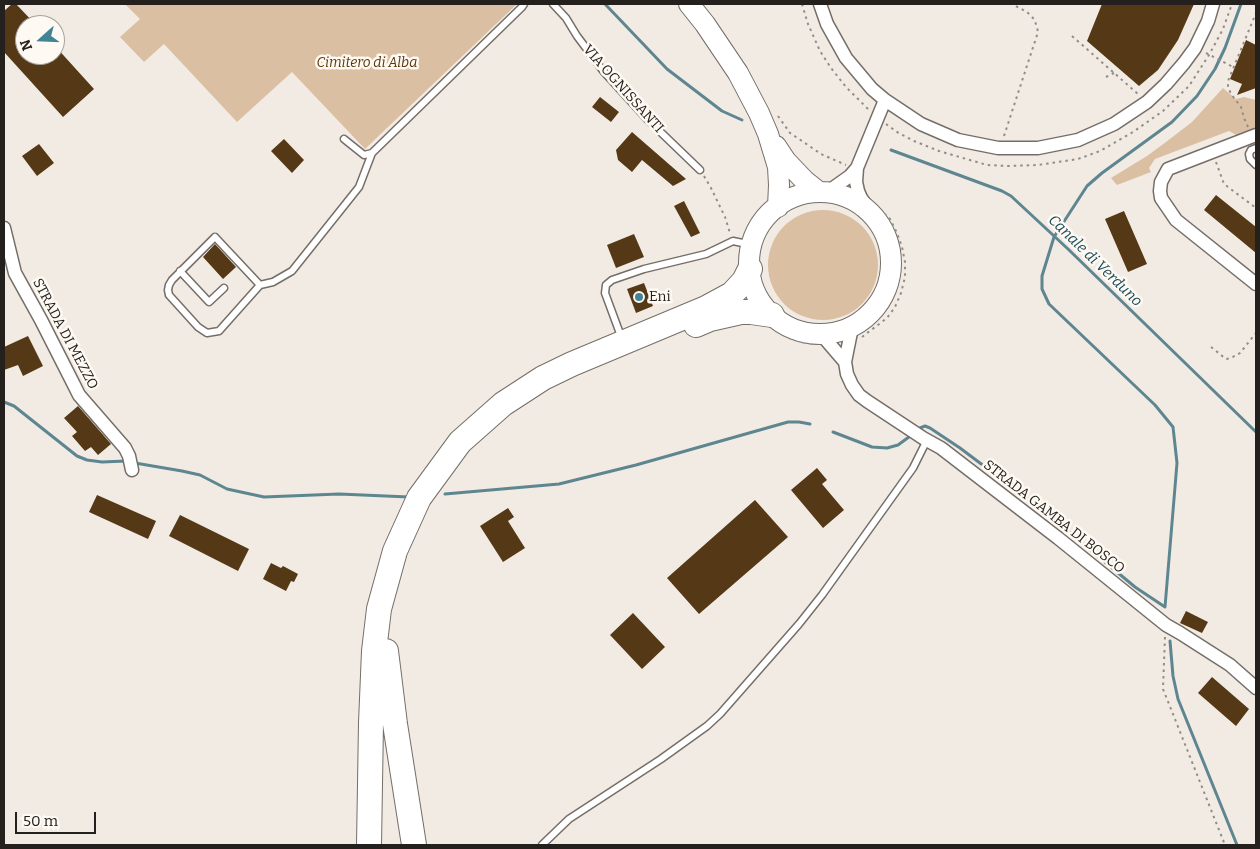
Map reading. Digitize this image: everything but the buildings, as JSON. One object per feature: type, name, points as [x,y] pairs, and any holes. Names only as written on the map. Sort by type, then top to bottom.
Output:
[{"type":"highway","points":[[369,845],[374,651],[379,608],[395,551],[420,498],[460,442],[503,404],[543,378],[572,364],[706,308],[732,294],[744,281],[750,269]]},
{"type":"highway","points":[[386,845],[382,792],[381,725],[390,610],[404,555],[428,503],[468,450],[509,413],[576,374],[710,319],[741,312],[755,312],[774,322]]},
{"type":"highway","points":[[386,651],[395,724],[414,845]]},
{"type":"main road","points":[[689,4],[738,73],[768,134],[778,167],[779,185],[771,207],[769,214],[756,234],[743,243],[750,256],[751,279],[757,294],[774,322],[826,341],[836,332],[850,335],[877,306],[883,297],[890,277],[891,255],[889,244],[880,224],[878,213],[848,198],[822,193],[804,194],[771,207]]},
{"type":"main road","points":[[768,134],[786,161],[822,193]]},
{"type":"street","points":[[820,4],[846,58],[872,89],[885,100],[921,124],[958,140],[1000,148],[1038,148],[1078,140],[1114,124],[1147,102],[1166,84],[1195,48],[1208,21],[1213,4]]},
{"type":"street","points":[[822,193],[850,176],[885,100]]},
{"type":"street","points":[[1255,140],[1168,169],[1161,182],[1160,191],[1161,198],[1176,220],[1256,284]]},
{"type":"street","points":[[854,168],[861,198],[878,213]]},
{"type":"street","name":"STRADA DI MEZZO","points":[[4,228],[15,273],[79,395],[125,448],[130,456],[132,470]]},
{"type":"street","name":"STRADA GAMBA DI BOSCO","points":[[844,362],[850,335]]},
{"type":"street","name":"STRADA GAMBA DI BOSCO","points":[[826,341],[844,362],[852,386],[867,402],[941,448],[1166,625],[1230,666],[1256,688]]},
{"type":"lane","points":[[344,139],[364,155],[372,152],[524,4]]},
{"type":"lane","name":"VIA OGNISSANTI","points":[[553,4],[566,18],[604,72],[646,118],[700,170]]},
{"type":"lane","points":[[1255,140],[1249,154],[1250,159],[1256,165]]},
{"type":"lane","points":[[260,285],[215,237],[172,280],[169,286],[169,295],[198,327],[207,333],[219,331],[260,285],[272,282],[292,270],[359,187],[372,152]]},
{"type":"lane","points":[[624,342],[605,293],[606,285],[612,280],[644,269],[743,243]]},
{"type":"lane","points":[[180,271],[209,302],[224,288]]},
{"type":"lane","points":[[542,845],[569,819],[684,743],[720,714],[822,595],[913,468],[925,439]]},
{"type":"path","points":[[802,4],[808,24],[820,51],[831,68],[846,88],[878,118],[897,132],[939,151],[987,165],[1008,166],[1038,165],[1078,159],[1100,152],[1163,111],[1189,86],[1205,62],[1223,29],[1232,4]]},
{"type":"path","points":[[1000,148],[1038,32],[1034,19],[1027,12],[1012,4]]},
{"type":"path","points":[[1255,140],[1244,118],[1241,107],[1231,94],[1228,81],[1256,13]]},
{"type":"path","points":[[1072,36],[1147,102]]},
{"type":"path","points":[[1214,57],[1234,67]]},
{"type":"path","points":[[1106,77],[1114,73]]},
{"type":"path","points":[[775,111],[790,132],[796,137],[821,154],[854,168]]},
{"type":"path","points":[[1216,162],[1224,184],[1256,208]]},
{"type":"path","points":[[700,170],[725,217],[743,243],[761,214],[771,207]]},
{"type":"path","points":[[850,335],[862,338],[887,318],[895,307],[905,278],[905,262],[902,247],[894,226],[878,213]]},
{"type":"path","points":[[774,322],[800,342],[826,341]]},
{"type":"path","points":[[1211,347],[1226,359],[1231,358],[1240,353],[1256,333]]},
{"type":"path","points":[[1166,625],[1163,689],[1225,845]]},
{"type":"green space","name":"Cimitero di Alba","points":[[125,4],[517,4],[365,149],[292,72],[237,122],[164,44],[144,62],[120,37],[140,19]]},
{"type":"green space","points":[[1223,88],[1236,99],[1244,97],[1256,100],[1256,129],[1238,136],[1229,131],[1155,159],[1149,168],[1151,172],[1117,185],[1111,178],[1147,156],[1192,122]]},
{"type":"green space","points":[[823,210],[844,214],[862,226],[874,244],[878,265],[874,286],[862,304],[844,316],[823,320],[802,316],[784,304],[772,286],[768,265],[772,244],[784,226],[802,214]]},
{"type":"waterway","name":"Canale di Verduno","points":[[605,4],[667,69],[722,111],[742,120]]},
{"type":"waterway","points":[[918,430],[925,426],[930,428],[960,448],[1045,512],[1135,587],[1165,607],[1177,463],[1173,427],[1155,405],[1049,304],[1042,289],[1042,276],[1054,237],[1087,186],[1172,122],[1197,96],[1215,69],[1241,4]]},
{"type":"waterway","name":"Canale di Verduno","points":[[891,150],[1011,196],[1256,432]]},
{"type":"waterway","points":[[4,402],[14,406],[77,456],[87,460],[102,462],[126,461]]},
{"type":"waterway","points":[[445,494],[559,484],[636,465],[788,422],[810,424]]},
{"type":"waterway","points":[[833,432],[872,447],[887,448],[898,445],[913,434]]},
{"type":"waterway","points":[[135,463],[200,475],[227,489],[264,497],[339,494],[409,497]]},
{"type":"waterway","points":[[1170,641],[1173,676],[1178,699],[1237,845]]},
{"type":"place","name":"Eni","points":[[639,297]]}]
